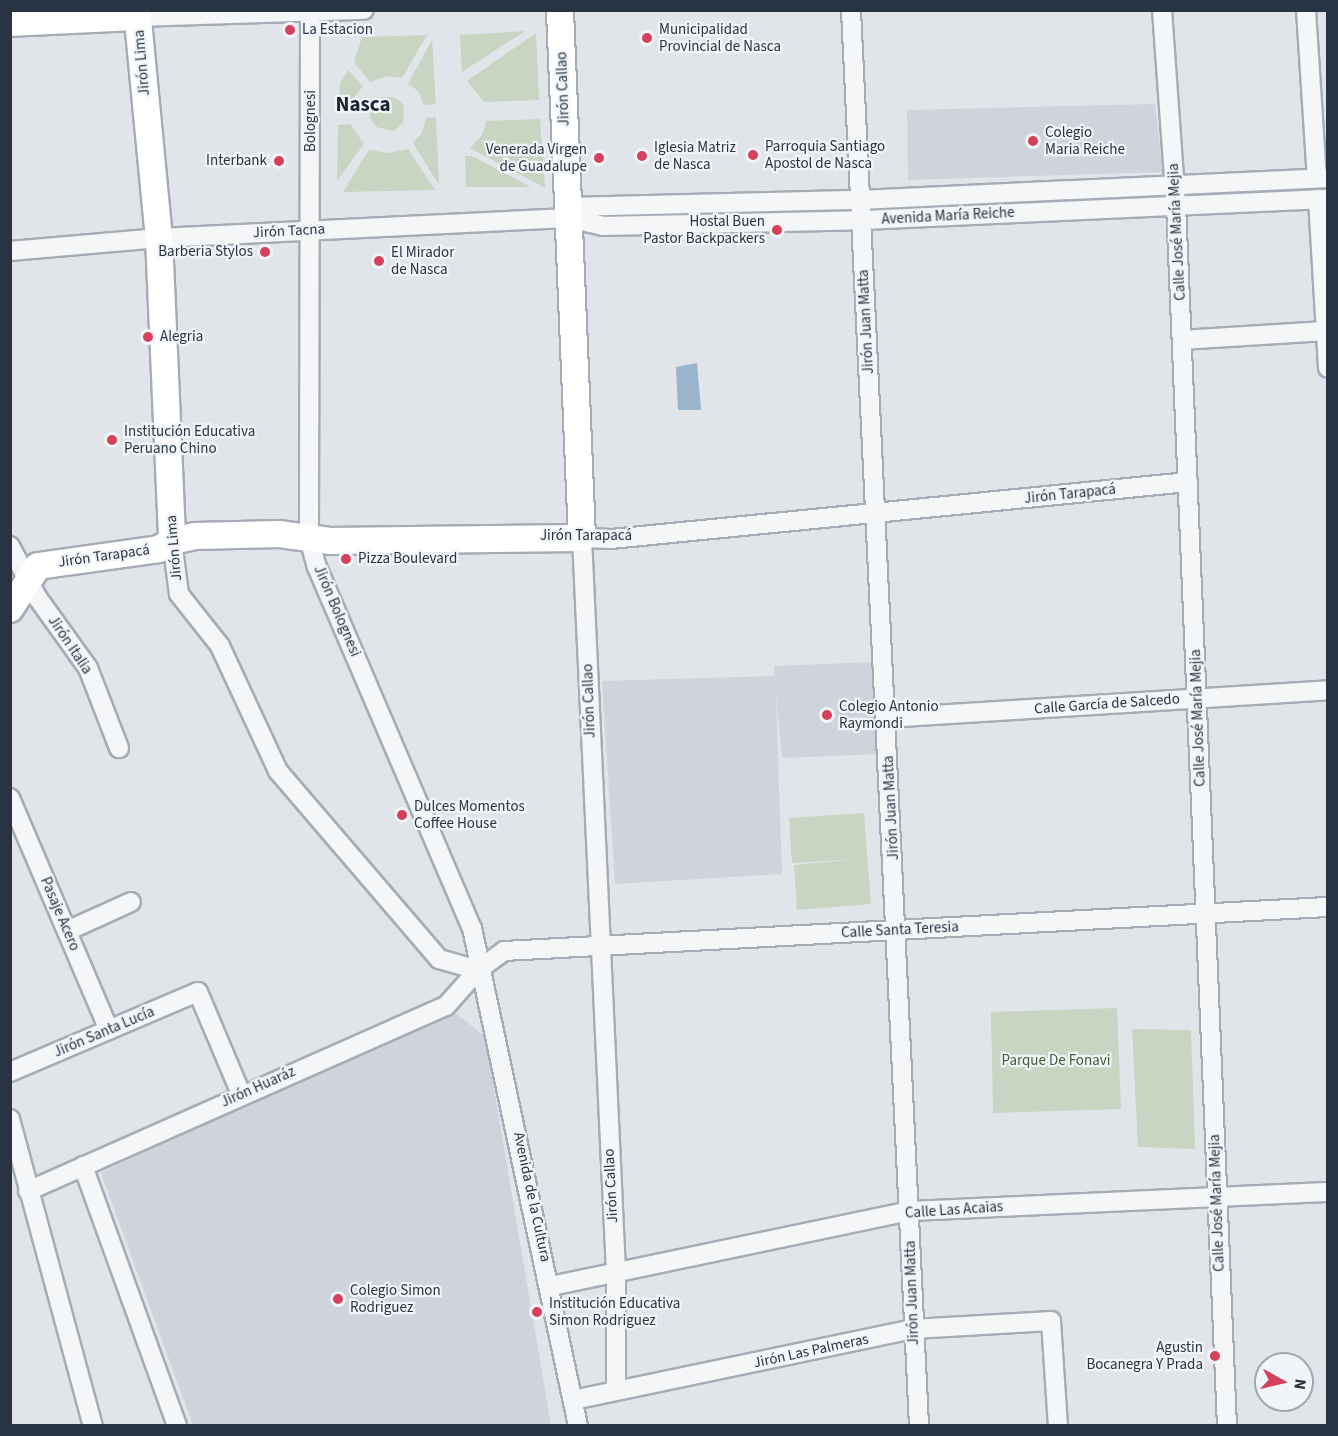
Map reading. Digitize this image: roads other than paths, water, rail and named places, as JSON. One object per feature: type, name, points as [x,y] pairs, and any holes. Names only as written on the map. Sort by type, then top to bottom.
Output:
[{"type":"street","points":[[10,23],[137,14],[364,10]]},
{"type":"street","name":"Jirón Callao","points":[[560,10],[599,949],[615,1272],[616,1391]]},
{"type":"street","name":"Jirón Juan Matta","points":[[850,10],[887,718],[919,1425]]},
{"type":"street","name":"Calle José María Mejia","points":[[1162,10],[1176,205],[1227,1425]]},
{"type":"street","points":[[1306,10],[1322,178]]},
{"type":"street","name":"Bolognesi","points":[[310,12],[312,229]]},
{"type":"street","name":"Jirón Lima","points":[[137,14],[159,238],[172,541],[179,594],[220,646],[278,771],[439,959],[478,970]]},
{"type":"street","name":"Avenida María Reiche","points":[[568,212],[1322,178]]},
{"type":"street","points":[[1323,199],[1325,332],[1328,368]]},
{"type":"street","name":"Avenida María Reiche","points":[[568,212],[603,226],[861,220],[1323,199]]},
{"type":"street","name":"Jirón Tacna","points":[[10,251],[159,238],[568,212]]},
{"type":"street","name":"Jirón Bolognesi","points":[[312,229],[309,538],[317,567],[472,928],[478,970]]},
{"type":"street","points":[[1182,340],[1325,332]]},
{"type":"street","name":"Jirón Tarapacá","points":[[10,609],[38,566],[159,549],[172,541],[279,534],[309,538],[611,539],[1188,482]]},
{"type":"street","name":"Jirón Italia","points":[[10,546],[37,597],[88,668],[119,748]]},
{"type":"street","name":"Calle García de Salcedo","points":[[887,718],[1328,690]]},
{"type":"street","name":"Pasaje Acero","points":[[10,798],[109,1030]]},
{"type":"street","points":[[67,931],[131,902]]},
{"type":"street","name":"Calle Santa Teresia","points":[[478,970],[504,951],[599,949],[897,930],[1328,907]]},
{"type":"street","name":"Jirón Huaráz","points":[[28,1191],[241,1094],[446,1006],[478,970]]},
{"type":"street","name":"Avenida de la Cultura","points":[[478,970],[495,1022],[578,1425]]},
{"type":"street","name":"Jirón Santa Lucía","points":[[10,1072],[198,992],[241,1094]]},
{"type":"street","points":[[10,1119],[93,1425]]},
{"type":"street","points":[[83,1166],[177,1425]]},
{"type":"street","name":"Calle Las Acaias","points":[[551,1286],[909,1211],[1328,1192]]},
{"type":"street","name":"Jirón Las Palmeras","points":[[573,1400],[913,1329],[1051,1321],[1058,1425]]},
{"type":"water","points":[[697,363],[701,410],[678,410],[676,367]]},
{"type":"place","name":"La Estacion","points":[[290,30]]},
{"type":"place","name":"Municipalidad Provincial de Nasca","points":[[647,38]]},
{"type":"place","name":"Colegio Maria Reiche","points":[[1033,141]]},
{"type":"place","name":"Parroquia Santiago Apostol de Nasca","points":[[753,155]]},
{"type":"place","name":"Iglesia Matriz de Nasca","points":[[642,156]]},
{"type":"place","name":"Venerada Virgen de Guadalupe","points":[[599,158]]},
{"type":"place","name":"Interbank","points":[[279,161]]},
{"type":"place","name":"Hostal Buen Pastor Backpackers","points":[[777,230]]},
{"type":"place","name":"Barberia Stylos","points":[[265,252]]},
{"type":"place","name":"El Mirador de Nasca","points":[[379,261]]},
{"type":"place","name":"Alegria","points":[[148,337]]},
{"type":"place","name":"Institución Educativa Peruano Chino","points":[[112,440]]},
{"type":"place","name":"Pizza Boulevard","points":[[346,559]]},
{"type":"place","name":"Colegio Antonio Raymondi","points":[[827,715]]},
{"type":"place","name":"Dulces Momentos Coffee House","points":[[402,815]]},
{"type":"place","name":"Colegio Simon Rodriguez","points":[[338,1299]]},
{"type":"place","name":"Institución Educativa Simon Rodriguez","points":[[537,1312]]},
{"type":"place","name":"Agustin Bocanegra Y Prada","points":[[1215,1356]]},
{"type":"district","name":"Nasca","points":[[363,104]]},
{"type":"park label","name":"Parque De Fonavi","points":[[1056,1061]]}]
